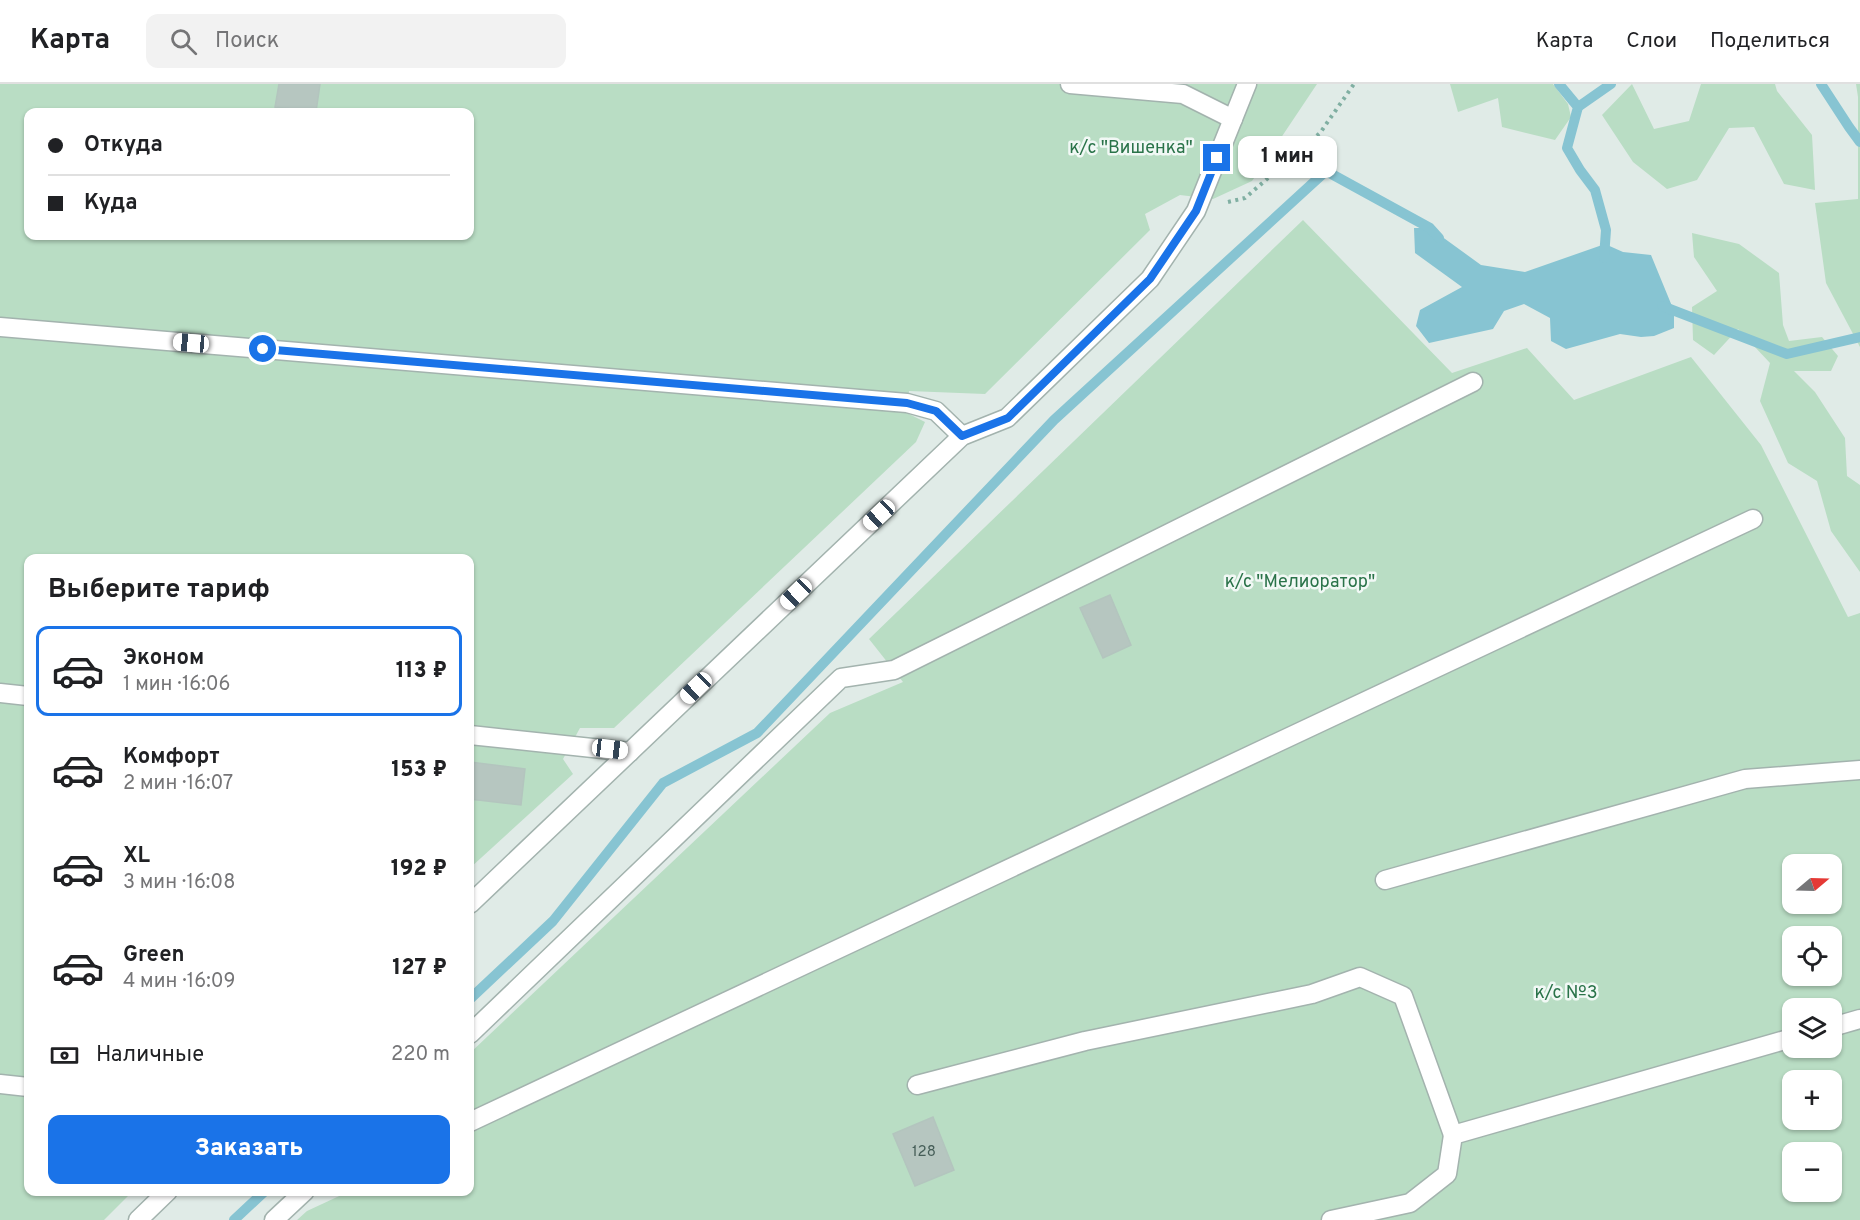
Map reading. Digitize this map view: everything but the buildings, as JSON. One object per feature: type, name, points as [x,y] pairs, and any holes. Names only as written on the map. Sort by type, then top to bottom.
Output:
[{"type":"lane","points":[[1070,84],[1184,94],[1233,119]]},
{"type":"lane","points":[[474,900],[962,436],[1008,418],[1150,279],[1196,211],[1247,84]]},
{"type":"lane","points":[[0,327],[907,403],[936,411],[962,436]]},
{"type":"lane","points":[[474,1030],[841,678],[894,670],[1473,382]]},
{"type":"lane","points":[[474,1120],[1753,519]]},
{"type":"lane","points":[[0,693],[24,696]]},
{"type":"lane","points":[[474,735],[630,752]]},
{"type":"lane","points":[[1385,880],[1745,779],[1860,770]]},
{"type":"lane","points":[[917,1085],[1085,1041],[1312,994],[1360,977],[1403,996],[1453,1136],[1447,1174],[1410,1203],[1331,1220]]},
{"type":"lane","points":[[1842,1024],[1860,1018]]},
{"type":"lane","points":[[1453,1136],[1782,1041]]},
{"type":"lane","points":[[0,1084],[24,1087]]},
{"type":"lane","points":[[138,1220],[163,1196]]},
{"type":"lane","points":[[274,1220],[300,1196]]},
{"type":"path","points":[[1196,211],[1245,198],[1320,133],[1354,84]]},
{"type":"green space","name":"к/с \"Вишенка\"","points":[[0,84],[1317,84],[1252,181],[1213,199],[1180,195],[1145,214],[1150,230],[985,394],[909,391],[907,413],[925,422],[916,442],[614,728],[580,728],[563,759],[573,774],[474,864],[474,554],[24,554],[24,1196],[128,1196],[104,1220],[0,1220]]},
{"type":"green space","points":[[1450,84],[1553,84],[1568,104],[1571,117],[1555,140],[1502,127],[1498,98],[1458,112]]},
{"type":"green space","points":[[1632,84],[1654,129],[1689,121],[1701,84],[1775,84],[1777,91],[1812,135],[1815,190],[1784,184],[1754,127],[1729,128],[1697,180],[1667,189],[1633,162],[1602,115]]},
{"type":"green space","points":[[1856,84],[1860,84],[1860,347],[1826,283],[1815,203],[1858,199]]},
{"type":"green space","points":[[1303,220],[1452,373],[1527,348],[1574,400],[1691,357],[1761,445],[1848,617],[1860,613],[1860,1220],[297,1220],[307,1211],[339,1196],[474,1196],[474,1049],[830,713],[903,682],[869,639]]},
{"type":"green space","points":[[1692,233],[1739,244],[1779,273],[1783,325],[1789,341],[1822,337],[1838,356],[1831,371],[1794,371],[1815,392],[1845,438],[1847,476],[1860,485],[1860,572],[1831,531],[1817,481],[1788,463],[1760,401],[1770,363],[1738,329],[1714,355],[1693,340],[1692,307],[1717,291],[1694,257]]},
{"type":"water","points":[[1414,228],[1430,228],[1481,265],[1525,272],[1605,244],[1623,252],[1651,255],[1674,311],[1674,328],[1654,336],[1620,334],[1566,349],[1551,341],[1550,318],[1524,304],[1504,311],[1493,329],[1429,343],[1416,326],[1420,310],[1462,287],[1415,253]]},
{"type":"waterway","points":[[1559,84],[1578,107],[1567,148],[1595,190],[1606,230],[1604,258]]},
{"type":"waterway","points":[[1578,107],[1611,84]]},
{"type":"waterway","points":[[1821,84],[1860,142]]},
{"type":"waterway","points":[[474,995],[553,921],[663,783],[757,733],[1054,420],[1326,171],[1430,228],[1439,238]]},
{"type":"waterway","points":[[1662,306],[1787,354],[1860,337]]},
{"type":"waterway","points":[[234,1220],[260,1196]]},
{"type":"route","points":[[263,349],[907,403],[936,411],[962,436],[1008,418],[1150,279],[1196,211],[1217,158]]},
{"type":"park label","name":"к/с \"Мелиоратор\"","points":[[1300,582]]},
{"type":"park label","name":"к/с №3","points":[[1566,993]]}]
